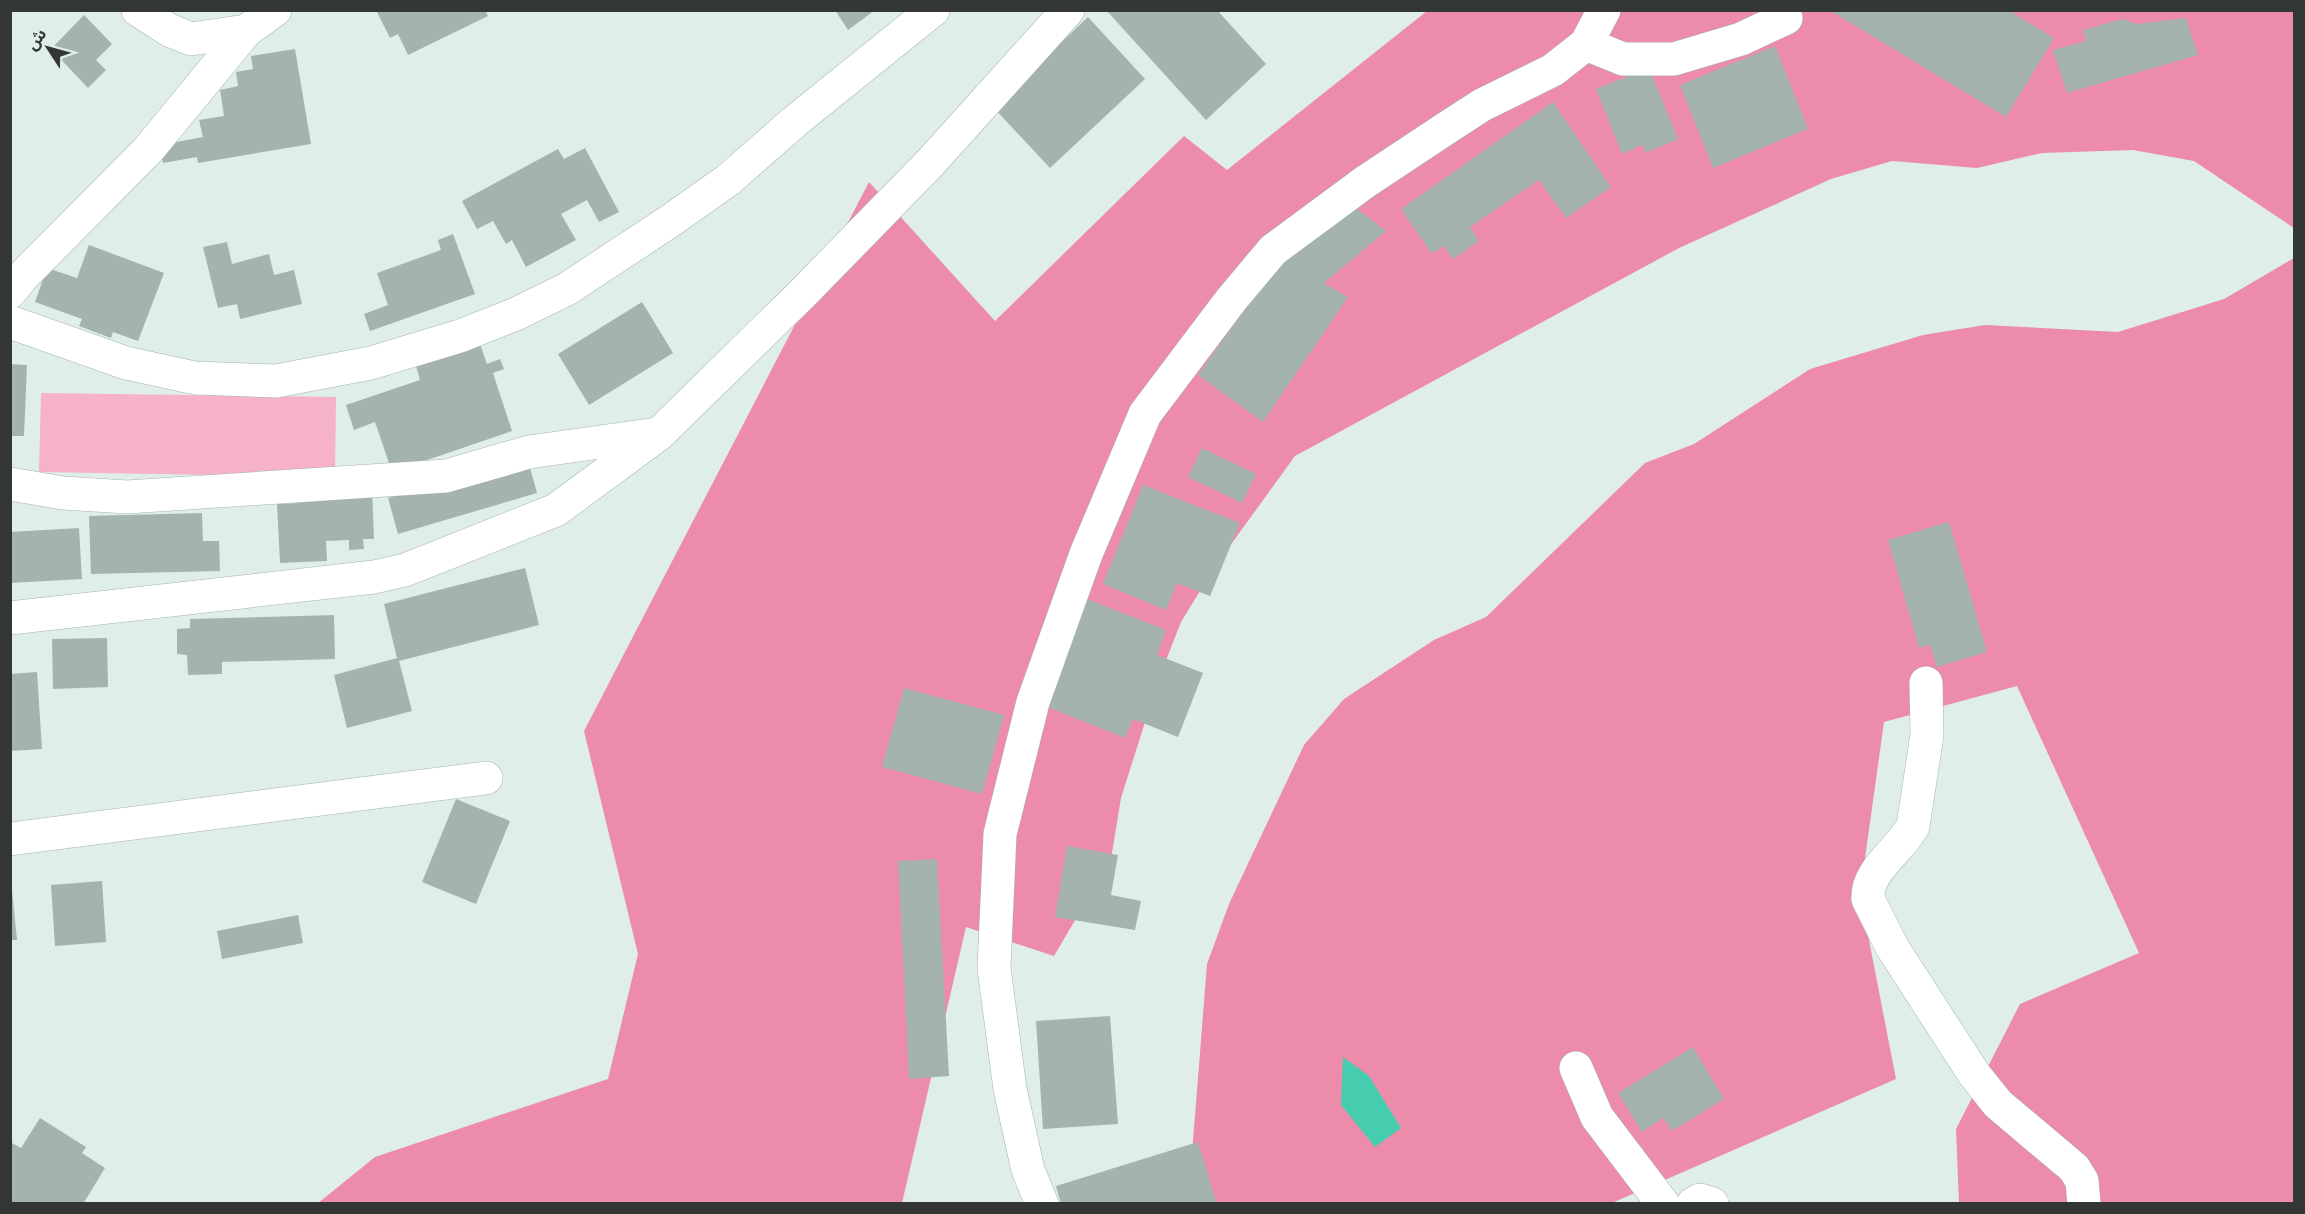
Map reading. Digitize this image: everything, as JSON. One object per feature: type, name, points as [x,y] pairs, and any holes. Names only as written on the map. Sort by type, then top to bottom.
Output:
[{"type":"street","points":[[138,10],[169,30],[191,39],[246,31]]},
{"type":"street","points":[[10,292],[24,275],[148,150],[246,31],[275,10]]},
{"type":"street","points":[[10,322],[126,363],[195,378],[276,381],[371,363],[460,336],[516,314],[567,288],[669,221],[728,180],[794,122],[933,10]]},
{"type":"street","points":[[10,618],[374,577],[405,570],[556,510],[659,434],[802,294],[914,179],[1068,10]]},
{"type":"street","points":[[1042,1203],[1028,1170],[1010,1089],[994,968],[1000,834],[1033,702],[1086,554],[1145,414],[1231,300],[1273,250],[1365,182],[1482,105],[1553,70],[1586,44],[1604,10]]},
{"type":"street","points":[[1586,44],[1623,59],[1674,59],[1741,39],[1786,18]]},
{"type":"street","points":[[10,484],[63,493],[127,497],[446,476],[529,452],[659,434]]},
{"type":"street","points":[[1926,683],[1927,735],[1913,826],[1907,838],[1872,879],[1868,899],[1892,947],[1974,1074],[1998,1104],[2074,1168],[2082,1181],[2084,1203]]},
{"type":"street","points":[[10,839],[486,778]]},
{"type":"street","points":[[1576,1068],[1597,1117],[1663,1203]]},
{"type":"street","points":[[1693,1203],[1700,1200],[1712,1203]]},
{"type":"shaded area","points":[[1427,11],[2294,11],[2294,228],[2194,161],[2133,150],[2042,153],[1977,168],[1892,161],[1831,179],[1679,248],[1295,456],[1216,565],[1181,622],[1158,681],[1121,798],[1111,859],[1054,956],[966,927],[902,1203],[317,1204],[375,1157],[608,1079],[638,954],[584,731],[869,182],[995,321],[1184,136],[1227,170]]},
{"type":"shaded area","points":[[2294,258],[2294,1203],[1959,1203],[1956,1129],[2020,1004],[2139,953],[2017,686],[1884,722],[1860,894],[1896,1079],[1612,1203],[1188,1204],[1207,964],[1229,904],[1304,745],[1344,699],[1434,640],[1486,617],[1645,463],[1694,444],[1810,369],[1923,335],[1985,325],[2118,332],[2224,299]]},
{"type":"shaded area","points":[[41,393],[336,397],[335,477],[39,472]]},
{"type":"shaded area","points":[[1343,1057],[1369,1076],[1401,1128],[1375,1147],[1341,1105]]},
{"type":"building","points":[[376,10],[485,10],[488,16],[408,55],[398,34],[390,38]]},
{"type":"building","points":[[835,10],[875,10],[848,30]]},
{"type":"building","points":[[1106,10],[1217,10],[1266,64],[1206,120]]},
{"type":"building","points":[[1829,10],[2008,10],[2054,38],[2006,117]]},
{"type":"building","points":[[84,15],[112,44],[96,60],[106,70],[88,88],[51,49]]},
{"type":"building","points":[[1088,17],[1145,79],[1050,168],[993,107]]},
{"type":"building","points":[[2186,18],[2198,55],[2067,93],[2053,50],[2086,41],[2083,30],[2123,19],[2136,24]]},
{"type":"building","points":[[1775,46],[1808,129],[1713,168],[1680,85]]},
{"type":"building","points":[[295,49],[311,144],[198,163],[197,157],[163,163],[160,145],[203,137],[199,120],[224,116],[220,90],[238,86],[236,72],[253,69],[251,56]]},
{"type":"building","points":[[1649,68],[1678,139],[1646,153],[1642,145],[1622,154],[1596,89]]},
{"type":"building","points":[[1553,102],[1611,187],[1566,218],[1539,180],[1470,227],[1479,241],[1453,259],[1444,246],[1432,254],[1401,209]]},
{"type":"building","points":[[585,148],[619,212],[599,222],[587,200],[561,214],[576,240],[526,267],[512,240],[506,244],[493,221],[477,229],[462,201],[558,149],[564,159]]},
{"type":"building","points":[[1348,202],[1386,231],[1324,283],[1348,297],[1263,422],[1198,375],[1283,255]]},
{"type":"building","points":[[453,234],[475,294],[370,331],[364,314],[388,305],[377,273],[441,250],[438,240]]},
{"type":"building","points":[[227,242],[232,264],[269,254],[274,275],[294,270],[302,304],[240,319],[237,304],[218,308],[203,247]]},
{"type":"building","points":[[89,245],[164,273],[138,341],[113,332],[111,338],[79,326],[82,319],[35,302],[47,268],[77,278]]},
{"type":"building","points":[[642,302],[673,353],[589,405],[558,354]]},
{"type":"building","points":[[480,344],[487,364],[500,359],[504,369],[493,373],[512,431],[392,472],[375,422],[354,430],[346,405],[420,380],[416,366]]},
{"type":"building","points":[[10,364],[27,365],[24,436],[10,436]]},
{"type":"building","points":[[1202,448],[1256,474],[1242,503],[1188,477]]},
{"type":"building","points":[[527,457],[537,493],[398,534],[388,498]]},
{"type":"building","points":[[1143,485],[1240,523],[1210,596],[1177,583],[1166,610],[1103,584]]},
{"type":"building","points":[[372,490],[374,539],[363,539],[364,549],[349,550],[349,540],[326,541],[327,561],[280,563],[277,504],[299,503],[298,493]]},
{"type":"building","points":[[202,513],[203,541],[219,541],[220,571],[91,574],[89,516]]},
{"type":"building","points":[[1949,522],[1987,652],[1937,667],[1930,645],[1919,648],[1888,540]]},
{"type":"building","points":[[79,528],[82,579],[10,583],[10,532]]},
{"type":"building","points":[[525,568],[539,625],[399,661],[412,711],[347,728],[334,675],[397,658],[384,604]]},
{"type":"building","points":[[1087,599],[1166,630],[1157,655],[1203,673],[1178,737],[1133,719],[1125,738],[1045,706]]},
{"type":"building","points":[[334,615],[335,659],[222,662],[222,674],[188,675],[187,655],[177,654],[177,629],[190,628],[190,619]]},
{"type":"building","points":[[107,638],[108,687],[53,689],[52,639]]},
{"type":"building","points":[[37,672],[42,749],[10,751],[10,674]]},
{"type":"building","points":[[904,688],[1004,715],[982,794],[882,767]]},
{"type":"building","points":[[456,799],[510,821],[476,904],[422,882]]},
{"type":"building","points":[[1067,846],[1118,855],[1111,895],[1141,901],[1135,930],[1055,917]]},
{"type":"building","points":[[937,859],[949,1076],[909,1079],[898,861]]},
{"type":"building","points":[[102,881],[106,942],[55,946],[51,885]]},
{"type":"building","points":[[12,890],[17,940],[10,940],[10,891]]},
{"type":"building","points":[[298,915],[303,943],[222,959],[217,931]]},
{"type":"building","points":[[1110,1016],[1118,1124],[1043,1129],[1036,1021]]},
{"type":"building","points":[[1693,1047],[1724,1099],[1672,1131],[1663,1118],[1642,1132],[1618,1093]]},
{"type":"building","points":[[40,1118],[86,1147],[82,1153],[105,1168],[83,1204],[10,1202],[10,1142],[21,1148]]},
{"type":"building","points":[[1198,1142],[1217,1204],[1061,1204],[1056,1186]]}]
